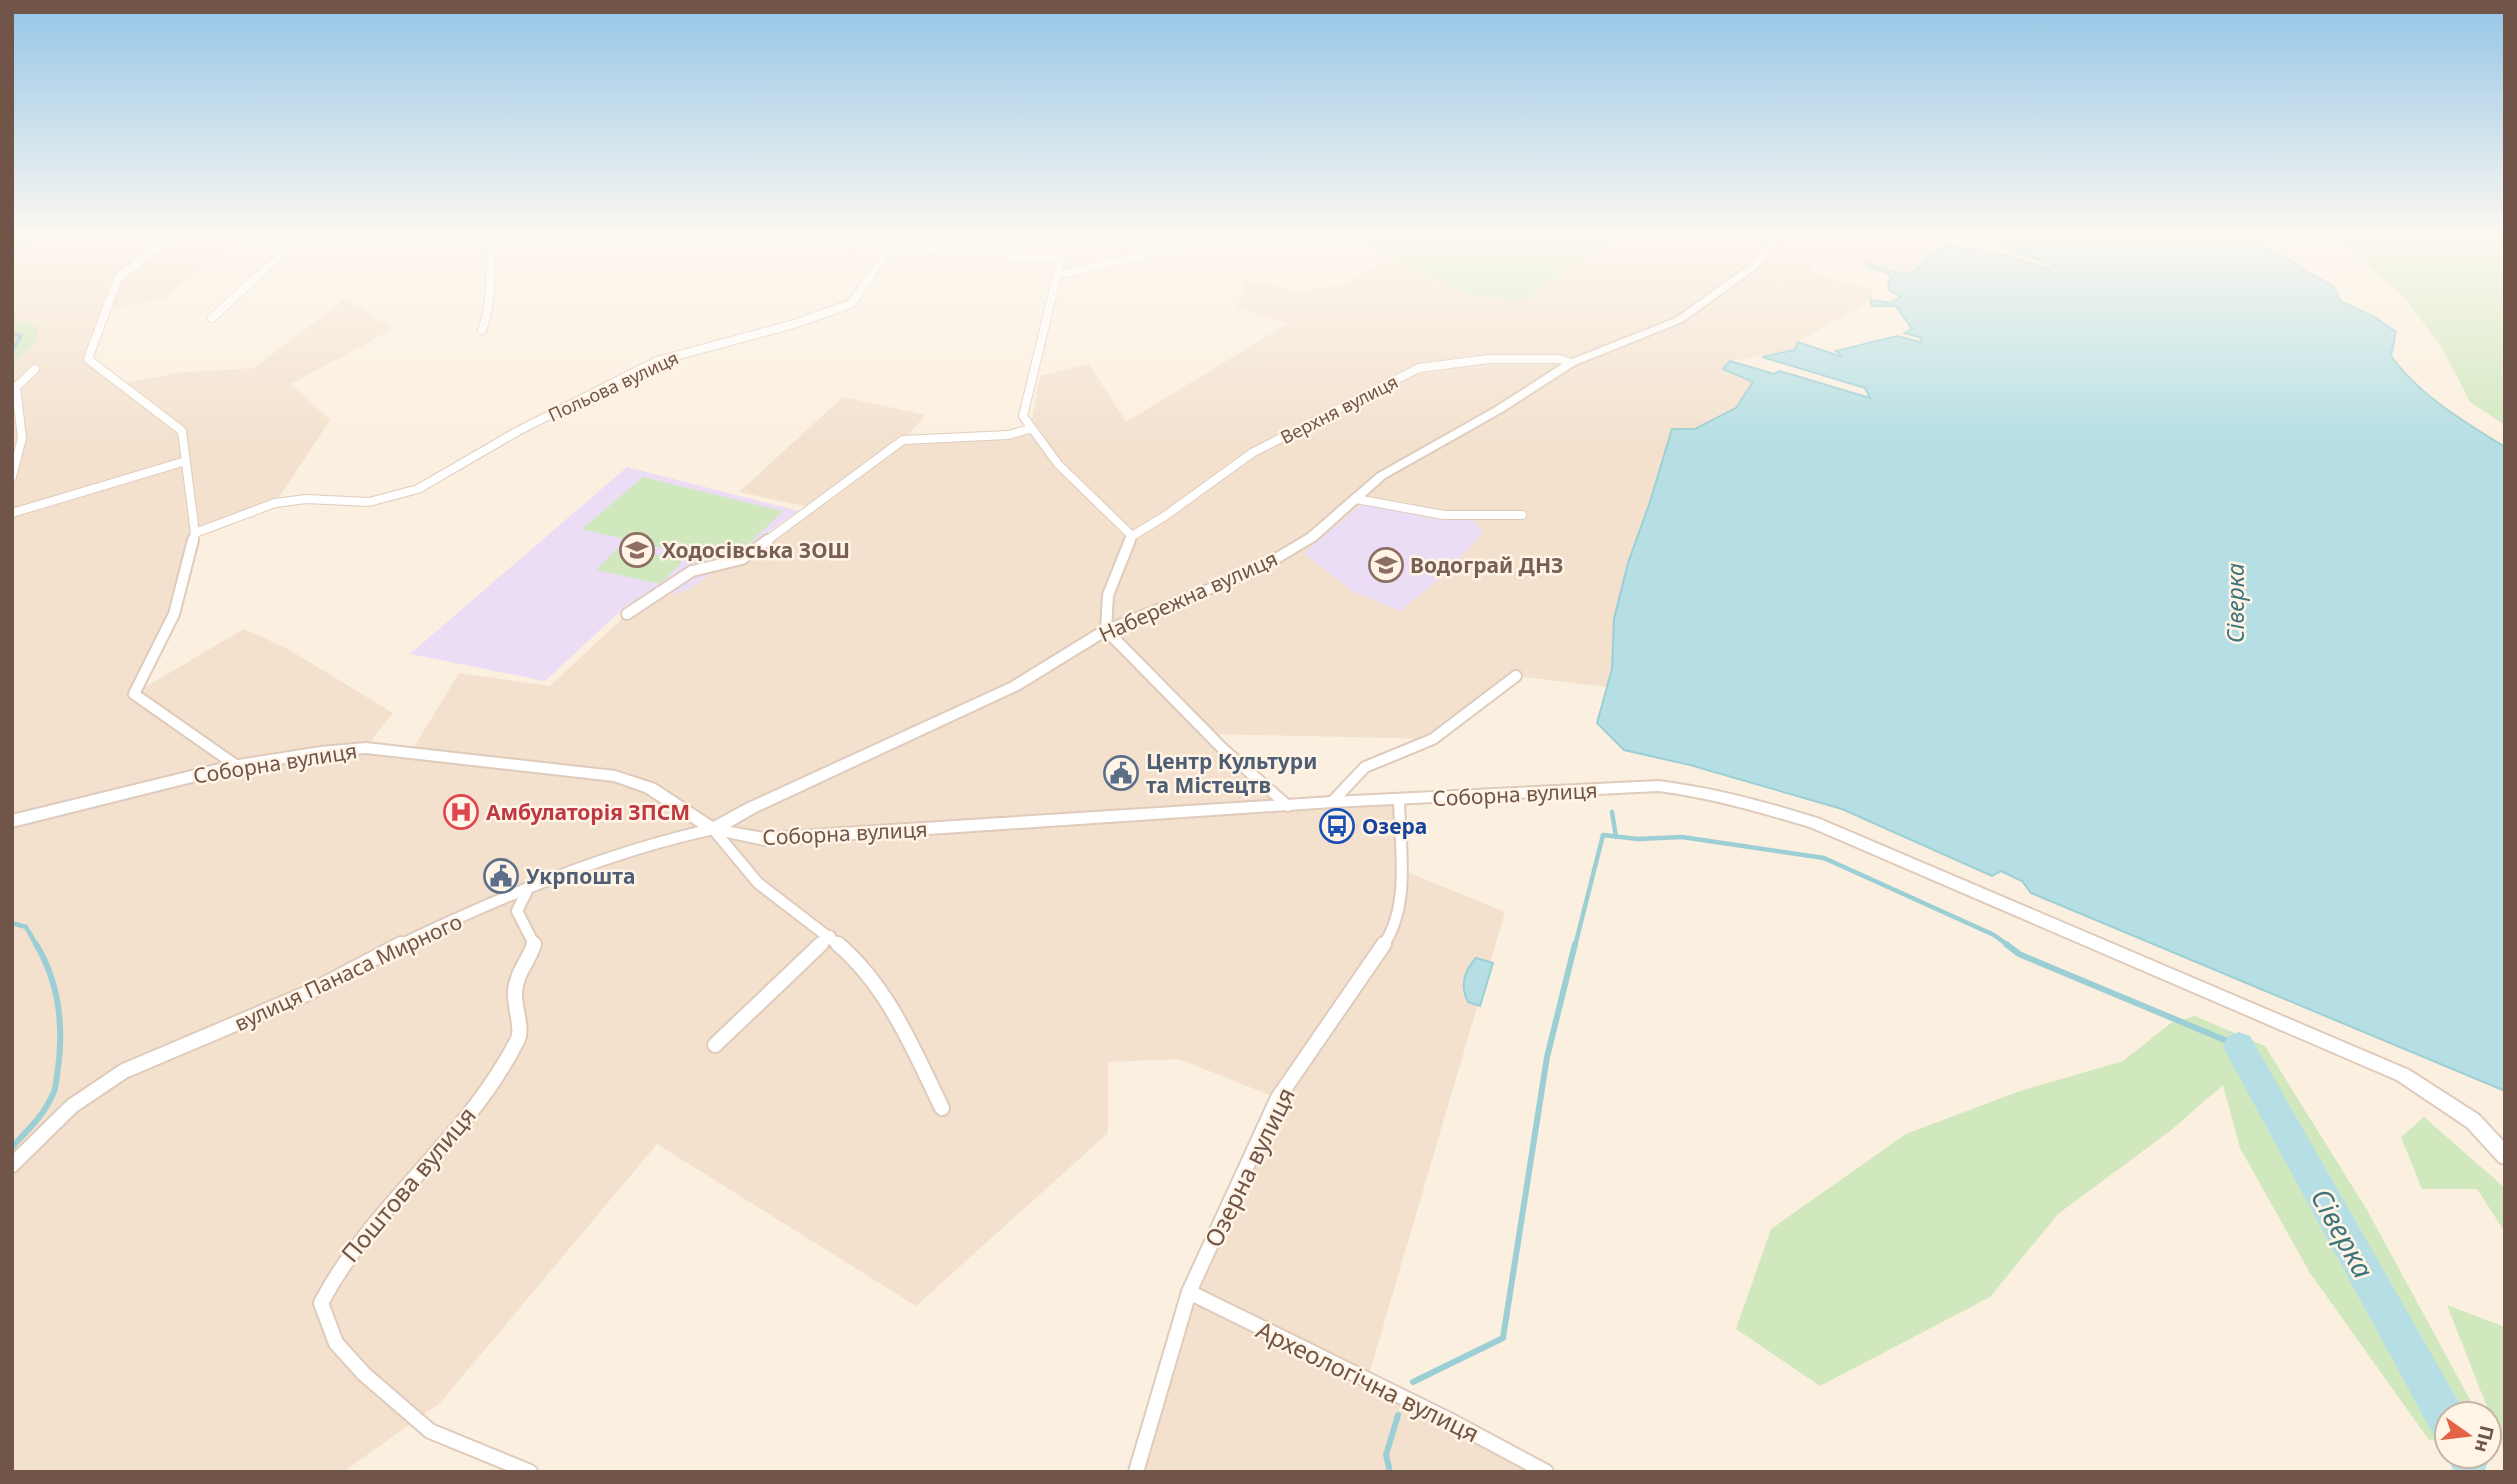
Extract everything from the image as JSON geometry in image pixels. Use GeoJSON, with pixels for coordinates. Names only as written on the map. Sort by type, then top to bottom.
{"type":"FeatureCollection","features":[{"type":"Feature","properties":{"kind":"street"},"geometry":{"type":"LineString","coordinates":[[108,306],[88,359],[181,431],[195,533],[174,614],[134,694],[237,766]]}},
{"type":"Feature","properties":{"kind":"street"},"geometry":{"type":"LineString","coordinates":[[212,318],[225,306]]}},
{"type":"Feature","properties":{"kind":"street"},"geometry":{"type":"LineString","coordinates":[[482,330],[489,306]]}},
{"type":"Feature","properties":{"kind":"street","name":"Польова вулиця"},"geometry":{"type":"LineString","coordinates":[[195,533],[275,503],[306,499],[369,502],[418,489],[518,431],[657,361],[794,324],[844,306]]}},
{"type":"Feature","properties":{"kind":"street"},"geometry":{"type":"LineString","coordinates":[[1050,306],[1023,416],[1030,429],[1086,494],[1132,536],[1108,595],[1106,630],[1223,749],[1288,806]]}},
{"type":"Feature","properties":{"kind":"street","name":"Набережна вулиця"},"geometry":{"type":"LineString","coordinates":[[713,829],[751,808],[894,744],[1014,686],[1106,630],[1257,570],[1312,537],[1381,476],[1498,410],[1571,363],[1679,320],[1699,306]]}},
{"type":"Feature","properties":{"kind":"street","name":"Верхня вулиця"},"geometry":{"type":"LineString","coordinates":[[1132,536],[1165,516],[1252,453],[1419,368],[1441,363],[1478,361],[1559,359],[1571,363]]}},
{"type":"Feature","properties":{"kind":"street"},"geometry":{"type":"LineString","coordinates":[[12,477],[22,438],[16,387],[36,369]]}},
{"type":"Feature","properties":{"kind":"street"},"geometry":{"type":"LineString","coordinates":[[627,614],[692,570],[742,559],[903,440],[1008,435],[1030,429]]}},
{"type":"Feature","properties":{"kind":"street"},"geometry":{"type":"LineString","coordinates":[[12,513],[186,461]]}},
{"type":"Feature","properties":{"kind":"street"},"geometry":{"type":"LineString","coordinates":[[1356,499],[1444,515],[1522,515]]}},
{"type":"Feature","properties":{"kind":"street"},"geometry":{"type":"LineString","coordinates":[[1332,802],[1365,767],[1433,739],[1516,676]]}},
{"type":"Feature","properties":{"kind":"street","name":"Соборна вулиця"},"geometry":{"type":"LineString","coordinates":[[12,821],[237,766],[325,751],[366,748],[596,773],[650,788],[713,829],[746,837],[787,839],[1332,802],[1659,786],[1732,798],[1815,823],[2390,1070],[2473,1121],[2505,1156]]}},
{"type":"Feature","properties":{"kind":"street","name":"Озерна вулиця"},"geometry":{"type":"LineString","coordinates":[[1136,1472],[1189,1292],[1278,1098],[1394,930],[1401,908],[1399,800]]}},
{"type":"Feature","properties":{"kind":"street"},"geometry":{"type":"LineString","coordinates":[[713,829],[740,864],[764,888],[830,936],[863,968],[881,992],[942,1108]]}},
{"type":"Feature","properties":{"kind":"street","name":"вулиця Панаса Мирного"},"geometry":{"type":"LineString","coordinates":[[12,1166],[30,1145],[72,1106],[124,1071],[240,1024],[308,993],[400,945],[576,869],[627,851],[713,829]]}},
{"type":"Feature","properties":{"kind":"street","name":"Поштова вулиця"},"geometry":{"type":"LineString","coordinates":[[527,891],[517,911],[535,946],[519,965],[513,998],[520,1036],[463,1125],[359,1240],[335,1272],[321,1303],[336,1343],[364,1374],[430,1431],[530,1472]]}},
{"type":"Feature","properties":{"kind":"street"},"geometry":{"type":"LineString","coordinates":[[715,1045],[830,936]]}},
{"type":"Feature","properties":{"kind":"street","name":"Археологічна вулиця"},"geometry":{"type":"LineString","coordinates":[[1189,1292],[1447,1419],[1546,1472]]}},
{"type":"Feature","properties":{"kind":"shaded area"},"geometry":{"type":"Polygon","coordinates":[[[12,306],[123,306],[104,310],[88,358],[119,384],[183,372],[254,368],[335,306],[359,306],[393,329],[291,384],[330,420],[275,503],[196,533],[174,614],[135,693],[244,629],[286,648],[393,713],[366,747],[411,752],[459,673],[550,686],[627,614],[692,571],[742,559],[809,507],[739,492],[843,397],[926,415],[904,439],[1008,435],[1030,429],[1040,376],[1089,364],[1126,422],[1287,324],[1237,306],[1860,306],[1798,342],[1795,350],[1730,361],[1734,376],[1753,382],[1736,407],[1695,429],[1650,502],[1628,563],[1614,619],[1612,669],[1606,687],[1516,676],[1433,739],[1210,734],[1288,806],[1399,800],[1402,870],[1505,912],[1367,1381],[1546,1472],[1136,1472],[1189,1292],[1277,1098],[1179,1059],[1108,1062],[1108,1133],[916,1306],[657,1144],[440,1403],[343,1472],[12,1472],[12,306]]]}},
{"type":"Feature","properties":{"kind":"shaded area","name":"Ходосівська ЗОШ"},"geometry":{"type":"Polygon","coordinates":[[[627,467],[798,511],[688,590],[628,604],[545,681],[410,654],[627,467]]]}},
{"type":"Feature","properties":{"kind":"shaded area","name":"Водограй ДНЗ"},"geometry":{"type":"Polygon","coordinates":[[[1363,503],[1433,519],[1471,517],[1483,533],[1442,577],[1400,611],[1352,591],[1304,553],[1363,503]]]}},
{"type":"Feature","properties":{"kind":"green space"},"geometry":{"type":"Polygon","coordinates":[[[14,306],[16,321],[37,326],[37,340],[12,365],[14,306]]]}},
{"type":"Feature","properties":{"kind":"green space"},"geometry":{"type":"Polygon","coordinates":[[[2411,306],[2505,306],[2505,425],[2470,402],[2442,348],[2411,306]]]}},
{"type":"Feature","properties":{"kind":"green space"},"geometry":{"type":"Polygon","coordinates":[[[643,477],[783,511],[728,564],[582,529],[643,477]]]}},
{"type":"Feature","properties":{"kind":"green space"},"geometry":{"type":"Polygon","coordinates":[[[620,546],[683,561],[660,584],[596,570],[620,546]]]}},
{"type":"Feature","properties":{"kind":"green space"},"geometry":{"type":"Polygon","coordinates":[[[2195,1016],[2265,1046],[2367,1210],[2470,1400],[2433,1400],[2433,1440],[2429,1440],[2310,1273],[2240,1148],[2223,1085],[2170,1131],[2058,1214],[1990,1297],[1820,1386],[1736,1329],[1771,1229],[1906,1134],[2017,1092],[2123,1061],[2171,1023],[2195,1016]]]}},
{"type":"Feature","properties":{"kind":"green space"},"geometry":{"type":"Polygon","coordinates":[[[2424,1117],[2505,1188],[2505,1232],[2477,1189],[2422,1189],[2401,1137],[2424,1117]]]}},
{"type":"Feature","properties":{"kind":"green space"},"geometry":{"type":"Polygon","coordinates":[[[2447,1305],[2505,1327],[2505,1453],[2503,1400],[2484,1400],[2447,1305]]]}},
{"type":"Feature","properties":{"kind":"water"},"geometry":{"type":"Polygon","coordinates":[[[1896,306],[2352,306],[2373,316],[2396,332],[2391,356],[2429,396],[2505,447],[2505,1091],[2031,893],[2022,881],[2001,871],[1992,876],[1842,809],[1690,765],[1624,750],[1597,723],[1612,669],[1614,619],[1628,563],[1672,429],[1695,429],[1736,408],[1753,382],[1723,369],[1730,361],[1774,374],[1780,371],[1870,398],[1865,388],[1762,357],[1795,350],[1798,342],[1842,357],[1836,351],[1897,336],[1920,342],[1922,338],[1905,333],[1912,329],[1896,306]]]}},
{"type":"Feature","properties":{"kind":"water"},"geometry":{"type":"Polygon","coordinates":[[[1476,958],[1493,963],[1480,1006],[1468,1002],[1464,990],[1466,973],[1476,958]]]}},
{"type":"Feature","properties":{"kind":"waterway"},"geometry":{"type":"LineString","coordinates":[[12,334],[21,336],[12,351]]}},
{"type":"Feature","properties":{"kind":"waterway"},"geometry":{"type":"LineString","coordinates":[[1612,812],[1616,836]]}},
{"type":"Feature","properties":{"kind":"waterway"},"geometry":{"type":"LineString","coordinates":[[1575,946],[1603,835],[1616,836]]}},
{"type":"Feature","properties":{"kind":"waterway"},"geometry":{"type":"LineString","coordinates":[[1616,836],[1638,839],[1682,837],[1824,858],[1994,935],[2009,946]]}},
{"type":"Feature","properties":{"kind":"waterway"},"geometry":{"type":"LineString","coordinates":[[12,923],[26,927],[37,946]]}},
{"type":"Feature","properties":{"kind":"waterway"},"geometry":{"type":"LineString","coordinates":[[12,1147],[34,1123],[53,1094],[59,1058],[60,1025],[55,991],[36,944]]}},
{"type":"Feature","properties":{"kind":"waterway"},"geometry":{"type":"LineString","coordinates":[[1413,1382],[1503,1338],[1547,1057],[1575,944]]}},
{"type":"Feature","properties":{"kind":"waterway"},"geometry":{"type":"LineString","coordinates":[[2006,944],[2019,954],[2239,1046]]}},
{"type":"Feature","properties":{"kind":"waterway","name":"Сіверка"},"geometry":{"type":"LineString","coordinates":[[2239,1046],[2436,1400]]}},
{"type":"Feature","properties":{"kind":"waterway"},"geometry":{"type":"LineString","coordinates":[[1390,1472],[1386,1455],[1398,1415]]}},
{"type":"Feature","properties":{"kind":"place","name":"Ходосівська ЗОШ"},"geometry":{"type":"Point","coordinates":[637,550]}},
{"type":"Feature","properties":{"kind":"place","name":"Водограй ДНЗ"},"geometry":{"type":"Point","coordinates":[1386,565]}},
{"type":"Feature","properties":{"kind":"place","name":"Центр Культури та Містецтв"},"geometry":{"type":"Point","coordinates":[1121,773]}},
{"type":"Feature","properties":{"kind":"place","name":"Амбулаторія ЗПСМ"},"geometry":{"type":"Point","coordinates":[461,812]}},
{"type":"Feature","properties":{"kind":"place","name":"Озера"},"geometry":{"type":"Point","coordinates":[1337,826]}},
{"type":"Feature","properties":{"kind":"place","name":"Укрпошта"},"geometry":{"type":"Point","coordinates":[501,876]}}]}
